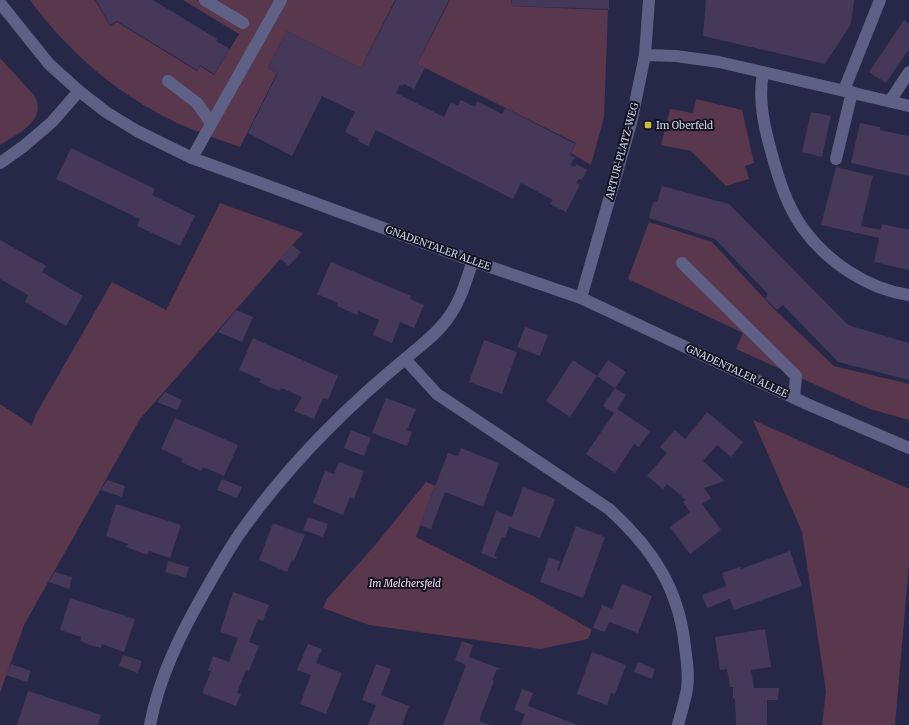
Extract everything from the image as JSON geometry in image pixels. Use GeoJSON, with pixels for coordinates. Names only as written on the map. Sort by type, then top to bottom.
{"type":"FeatureCollection","features":[{"type":"Feature","properties":{"kind":"street"},"geometry":{"type":"LineString","coordinates":[[205,0],[243,23]]}},
{"type":"Feature","properties":{"kind":"street"},"geometry":{"type":"LineString","coordinates":[[192,158],[281,0]]}},
{"type":"Feature","properties":{"kind":"street","name":"ARTUR-PLATZ-WEG"},"geometry":{"type":"LineString","coordinates":[[581,298],[631,123],[646,55],[648,0]]}},
{"type":"Feature","properties":{"kind":"street"},"geometry":{"type":"LineString","coordinates":[[836,159],[848,91],[880,0]]}},
{"type":"Feature","properties":{"kind":"street","name":"GNADENTALER ALLEE"},"geometry":{"type":"LineString","coordinates":[[0,3],[49,64],[79,91],[106,112],[137,131],[192,158],[474,261],[581,298],[794,398],[909,448]]}},
{"type":"Feature","properties":{"kind":"street"},"geometry":{"type":"LineString","coordinates":[[646,55],[676,56],[719,62],[890,100],[909,106]]}},
{"type":"Feature","properties":{"kind":"street"},"geometry":{"type":"LineString","coordinates":[[890,100],[909,72]]}},
{"type":"Feature","properties":{"kind":"street"},"geometry":{"type":"LineString","coordinates":[[763,73],[761,104],[769,145],[782,187],[802,227],[823,250],[854,275],[878,287],[909,295]]}},
{"type":"Feature","properties":{"kind":"street"},"geometry":{"type":"LineString","coordinates":[[168,80],[197,103],[211,123]]}},
{"type":"Feature","properties":{"kind":"street"},"geometry":{"type":"LineString","coordinates":[[0,163],[24,146],[52,122],[79,91]]}},
{"type":"Feature","properties":{"kind":"street"},"geometry":{"type":"LineString","coordinates":[[150,725],[166,671],[176,645],[188,621],[242,530],[290,468],[327,428],[354,402],[437,332],[449,317],[458,301],[474,261]]}},
{"type":"Feature","properties":{"kind":"street"},"geometry":{"type":"LineString","coordinates":[[682,263],[796,376],[794,398]]}},
{"type":"Feature","properties":{"kind":"street"},"geometry":{"type":"LineString","coordinates":[[405,359],[436,394],[609,509],[631,529],[649,550],[664,574],[676,602],[684,630],[688,671],[687,690],[678,725]]}},
{"type":"Feature","properties":{"kind":"green space"},"geometry":{"type":"Polygon","coordinates":[[[30,0],[95,0],[110,26],[117,22],[197,71],[200,66],[214,75],[239,34],[183,0],[395,0],[361,68],[287,31],[268,68],[277,73],[240,147],[195,131],[143,105],[122,91],[81,58],[63,40],[30,0]]]}},
{"type":"Feature","properties":{"kind":"green space"},"geometry":{"type":"Polygon","coordinates":[[[450,0],[511,0],[512,6],[608,10],[604,117],[591,165],[571,153],[576,143],[417,64],[450,0]]]}},
{"type":"Feature","properties":{"kind":"green space"},"geometry":{"type":"Polygon","coordinates":[[[0,58],[34,95],[38,104],[34,119],[29,125],[0,145],[0,58]]]}},
{"type":"Feature","properties":{"kind":"green space"},"geometry":{"type":"Polygon","coordinates":[[[696,99],[742,110],[754,163],[745,166],[749,179],[726,186],[691,151],[661,145],[670,109],[693,113],[696,99]]]}},
{"type":"Feature","properties":{"kind":"green space"},"geometry":{"type":"Polygon","coordinates":[[[220,203],[303,233],[140,419],[24,625],[0,693],[0,404],[32,425],[36,414],[112,282],[166,310],[220,203]]]}},
{"type":"Feature","properties":{"kind":"green space"},"geometry":{"type":"Polygon","coordinates":[[[649,222],[712,242],[773,308],[834,366],[909,384],[909,420],[870,409],[736,349],[743,333],[628,279],[649,222]]]}},
{"type":"Feature","properties":{"kind":"green space"},"geometry":{"type":"Polygon","coordinates":[[[753,420],[909,489],[909,564],[895,725],[822,725],[826,691],[802,532],[753,420]]]}},
{"type":"Feature","properties":{"kind":"green space","name":"Im Melchersfeld"},"geometry":{"type":"Polygon","coordinates":[[[426,482],[435,486],[416,537],[533,596],[592,630],[588,639],[540,649],[369,625],[323,608],[327,599],[376,544],[426,482]]]}},
{"type":"Feature","properties":{"kind":"building"},"geometry":{"type":"Polygon","coordinates":[[[96,0],[153,0],[217,39],[216,41],[230,49],[214,74],[200,65],[197,70],[117,21],[110,25],[96,0]]]}},
{"type":"Feature","properties":{"kind":"building"},"geometry":{"type":"Polygon","coordinates":[[[396,0],[449,0],[417,64],[425,68],[414,89],[404,84],[402,86],[400,85],[396,93],[444,117],[451,102],[458,106],[461,100],[475,107],[477,101],[502,114],[505,108],[575,144],[570,155],[575,157],[570,165],[575,167],[576,164],[587,170],[582,180],[579,179],[576,183],[580,185],[566,212],[550,204],[553,200],[521,183],[513,199],[376,130],[368,146],[358,141],[359,139],[345,132],[355,112],[322,96],[292,156],[248,133],[278,73],[268,68],[287,31],[361,68],[396,0]]]}},
{"type":"Feature","properties":{"kind":"building"},"geometry":{"type":"Polygon","coordinates":[[[512,0],[609,0],[609,9],[512,6],[512,0]]]}},
{"type":"Feature","properties":{"kind":"building"},"geometry":{"type":"Polygon","coordinates":[[[706,0],[854,0],[851,24],[825,64],[703,36],[706,0]]]}},
{"type":"Feature","properties":{"kind":"building"},"geometry":{"type":"Polygon","coordinates":[[[904,20],[909,24],[909,49],[886,83],[869,72],[904,20]]]}},
{"type":"Feature","properties":{"kind":"building"},"geometry":{"type":"Polygon","coordinates":[[[811,112],[831,116],[822,157],[802,152],[811,112]]]}},
{"type":"Feature","properties":{"kind":"building"},"geometry":{"type":"Polygon","coordinates":[[[860,123],[880,127],[880,130],[909,136],[909,176],[851,163],[860,123]]]}},
{"type":"Feature","properties":{"kind":"building"},"geometry":{"type":"Polygon","coordinates":[[[71,148],[155,189],[152,195],[195,216],[180,246],[137,226],[140,219],[56,179],[71,148]]]}},
{"type":"Feature","properties":{"kind":"building"},"geometry":{"type":"Polygon","coordinates":[[[836,167],[873,176],[861,226],[881,230],[882,224],[909,230],[909,270],[874,262],[879,238],[821,225],[836,167]]]}},
{"type":"Feature","properties":{"kind":"building"},"geometry":{"type":"Polygon","coordinates":[[[662,186],[729,204],[848,325],[909,343],[909,380],[838,362],[783,305],[777,310],[765,298],[768,294],[715,239],[649,218],[653,202],[657,202],[662,186]]]}},
{"type":"Feature","properties":{"kind":"building"},"geometry":{"type":"Polygon","coordinates":[[[0,240],[46,266],[42,272],[83,296],[66,326],[25,302],[28,295],[0,279],[0,240]]]}},
{"type":"Feature","properties":{"kind":"building"},"geometry":{"type":"Polygon","coordinates":[[[292,245],[301,252],[289,266],[280,259],[292,245]]]}},
{"type":"Feature","properties":{"kind":"building"},"geometry":{"type":"Polygon","coordinates":[[[331,262],[411,296],[410,299],[424,305],[414,328],[400,322],[392,343],[373,335],[379,320],[359,311],[357,315],[337,306],[338,303],[317,294],[331,262]]]}},
{"type":"Feature","properties":{"kind":"building"},"geometry":{"type":"Polygon","coordinates":[[[236,310],[253,317],[242,342],[218,332],[236,310]]]}},
{"type":"Feature","properties":{"kind":"building"},"geometry":{"type":"Polygon","coordinates":[[[525,327],[548,335],[540,356],[517,347],[525,327]]]}},
{"type":"Feature","properties":{"kind":"building"},"geometry":{"type":"Polygon","coordinates":[[[253,338],[338,376],[328,400],[323,398],[314,419],[294,411],[302,397],[281,388],[280,391],[269,387],[259,382],[261,379],[239,370],[253,338]]]}},
{"type":"Feature","properties":{"kind":"building"},"geometry":{"type":"Polygon","coordinates":[[[484,340],[517,352],[502,394],[469,382],[484,340]]]}},
{"type":"Feature","properties":{"kind":"building"},"geometry":{"type":"Polygon","coordinates":[[[573,360],[597,376],[570,417],[546,401],[573,360]]]}},
{"type":"Feature","properties":{"kind":"building"},"geometry":{"type":"Polygon","coordinates":[[[608,360],[626,372],[615,388],[597,376],[608,360]]]}},
{"type":"Feature","properties":{"kind":"building"},"geometry":{"type":"Polygon","coordinates":[[[615,388],[626,395],[617,409],[650,431],[639,447],[634,444],[615,473],[586,454],[614,413],[603,406],[615,388]]]}},
{"type":"Feature","properties":{"kind":"building"},"geometry":{"type":"Polygon","coordinates":[[[165,392],[182,400],[177,410],[157,402],[165,392]]]}},
{"type":"Feature","properties":{"kind":"building"},"geometry":{"type":"Polygon","coordinates":[[[386,398],[416,409],[407,430],[412,432],[407,446],[372,433],[386,398]]]}},
{"type":"Feature","properties":{"kind":"building"},"geometry":{"type":"Polygon","coordinates":[[[707,412],[743,442],[731,457],[717,445],[703,461],[725,481],[704,488],[711,498],[702,504],[721,530],[690,554],[670,527],[690,512],[683,502],[686,500],[667,484],[663,489],[647,476],[667,453],[660,447],[675,430],[685,439],[707,412]]]}},
{"type":"Feature","properties":{"kind":"building"},"geometry":{"type":"Polygon","coordinates":[[[175,418],[238,445],[224,476],[203,467],[201,471],[181,462],[183,459],[161,449],[175,418]]]}},
{"type":"Feature","properties":{"kind":"building"},"geometry":{"type":"Polygon","coordinates":[[[351,430],[371,438],[364,456],[344,448],[351,430]]]}},
{"type":"Feature","properties":{"kind":"building"},"geometry":{"type":"Polygon","coordinates":[[[461,448],[499,463],[483,507],[445,492],[431,529],[420,525],[448,453],[458,456],[461,448]]]}},
{"type":"Feature","properties":{"kind":"building"},"geometry":{"type":"Polygon","coordinates":[[[339,462],[364,471],[354,499],[350,497],[343,515],[313,503],[325,471],[334,474],[339,462]]]}},
{"type":"Feature","properties":{"kind":"building"},"geometry":{"type":"Polygon","coordinates":[[[222,479],[242,487],[237,498],[217,490],[222,479]]]}},
{"type":"Feature","properties":{"kind":"building"},"geometry":{"type":"Polygon","coordinates":[[[107,480],[125,486],[122,497],[101,490],[107,480]]]}},
{"type":"Feature","properties":{"kind":"building"},"geometry":{"type":"Polygon","coordinates":[[[523,487],[555,499],[540,538],[509,527],[505,538],[502,537],[494,556],[497,557],[496,559],[481,553],[496,511],[512,517],[523,487]]]}},
{"type":"Feature","properties":{"kind":"building"},"geometry":{"type":"Polygon","coordinates":[[[116,504],[181,525],[170,558],[149,551],[147,555],[126,547],[128,544],[106,536],[116,504]]]}},
{"type":"Feature","properties":{"kind":"building"},"geometry":{"type":"Polygon","coordinates":[[[308,517],[328,524],[323,537],[303,530],[308,517]]]}},
{"type":"Feature","properties":{"kind":"building"},"geometry":{"type":"Polygon","coordinates":[[[273,523],[305,535],[294,561],[292,560],[287,572],[259,560],[273,523]]]}},
{"type":"Feature","properties":{"kind":"building"},"geometry":{"type":"Polygon","coordinates":[[[576,526],[605,537],[583,598],[540,582],[549,557],[560,561],[557,570],[559,571],[576,526]]]}},
{"type":"Feature","properties":{"kind":"building"},"geometry":{"type":"Polygon","coordinates":[[[790,551],[802,586],[734,610],[730,599],[707,608],[702,595],[726,586],[722,573],[740,567],[741,569],[790,551]]]}},
{"type":"Feature","properties":{"kind":"building"},"geometry":{"type":"Polygon","coordinates":[[[168,561],[189,567],[186,578],[165,572],[168,561]]]}},
{"type":"Feature","properties":{"kind":"building"},"geometry":{"type":"Polygon","coordinates":[[[55,572],[72,577],[69,589],[49,582],[55,572]]]}},
{"type":"Feature","properties":{"kind":"building"},"geometry":{"type":"Polygon","coordinates":[[[622,584],[652,596],[638,633],[609,622],[605,632],[593,628],[602,605],[612,609],[622,584]]]}},
{"type":"Feature","properties":{"kind":"building"},"geometry":{"type":"Polygon","coordinates":[[[233,592],[269,605],[263,621],[258,619],[249,642],[259,646],[249,671],[246,670],[237,693],[241,694],[236,706],[202,693],[211,671],[208,670],[213,656],[229,662],[238,638],[220,632],[233,592]]]}},
{"type":"Feature","properties":{"kind":"building"},"geometry":{"type":"Polygon","coordinates":[[[70,598],[135,619],[124,652],[102,644],[101,648],[90,645],[80,641],[81,637],[60,630],[70,598]]]}},
{"type":"Feature","properties":{"kind":"building"},"geometry":{"type":"Polygon","coordinates":[[[765,629],[771,667],[751,670],[754,688],[779,688],[778,700],[767,700],[767,725],[736,725],[733,687],[730,687],[727,669],[720,670],[715,637],[765,629]]]}},
{"type":"Feature","properties":{"kind":"building"},"geometry":{"type":"Polygon","coordinates":[[[462,641],[473,645],[469,657],[501,669],[497,669],[492,680],[494,681],[480,718],[480,721],[490,725],[443,725],[466,665],[455,660],[462,641]]]}},
{"type":"Feature","properties":{"kind":"building"},"geometry":{"type":"Polygon","coordinates":[[[308,644],[322,649],[316,663],[342,673],[326,714],[300,704],[311,675],[297,670],[308,644]]]}},
{"type":"Feature","properties":{"kind":"building"},"geometry":{"type":"Polygon","coordinates":[[[592,652],[626,665],[615,694],[611,693],[607,705],[577,694],[592,652]]]}},
{"type":"Feature","properties":{"kind":"building"},"geometry":{"type":"Polygon","coordinates":[[[123,655],[142,661],[138,673],[119,666],[123,655]]]}},
{"type":"Feature","properties":{"kind":"building"},"geometry":{"type":"Polygon","coordinates":[[[638,662],[655,669],[652,679],[634,672],[638,662]]]}},
{"type":"Feature","properties":{"kind":"building"},"geometry":{"type":"Polygon","coordinates":[[[11,664],[31,671],[27,682],[6,675],[11,664]]]}},
{"type":"Feature","properties":{"kind":"building"},"geometry":{"type":"Polygon","coordinates":[[[376,664],[391,669],[381,695],[409,706],[402,725],[368,725],[376,705],[362,700],[376,664]]]}},
{"type":"Feature","properties":{"kind":"building"},"geometry":{"type":"Polygon","coordinates":[[[522,689],[533,693],[528,706],[578,725],[521,725],[525,714],[514,710],[522,689]]]}},
{"type":"Feature","properties":{"kind":"building"},"geometry":{"type":"Polygon","coordinates":[[[28,691],[101,715],[98,725],[17,725],[28,691]]]}},
{"type":"Feature","properties":{"kind":"place","name":"Im Oberfeld"},"geometry":{"type":"Point","coordinates":[648,125]}}]}
